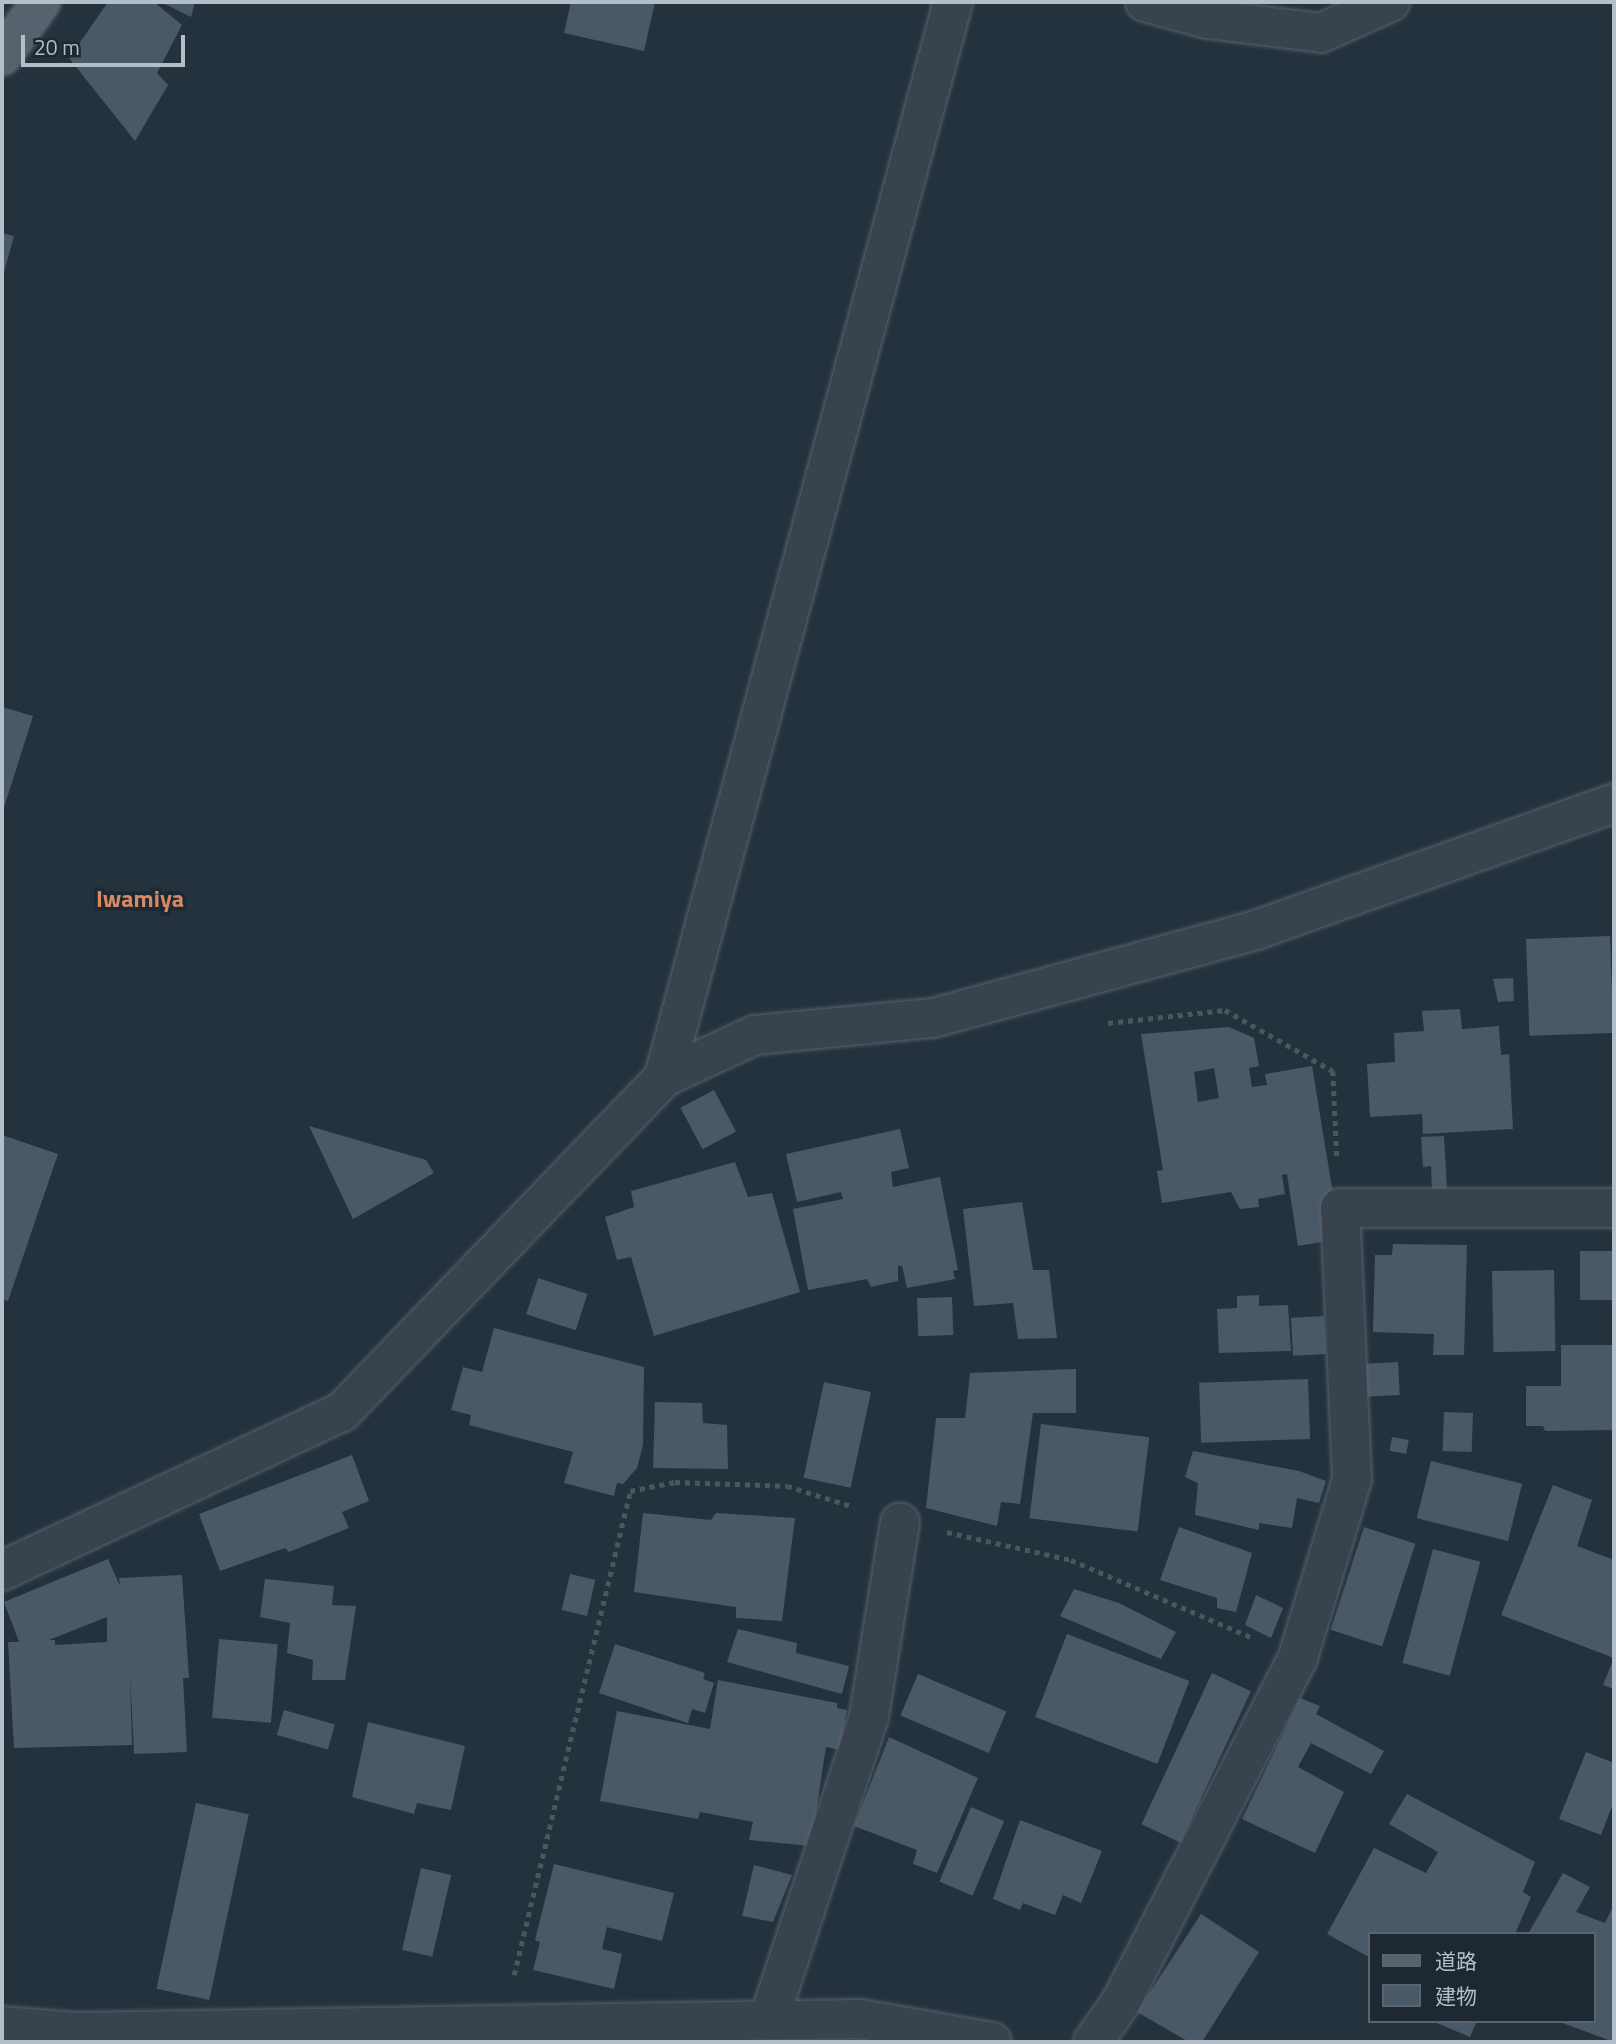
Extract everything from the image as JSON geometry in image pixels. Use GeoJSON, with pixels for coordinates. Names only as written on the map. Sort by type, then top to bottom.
{"type":"FeatureCollection","features":[{"type":"Feature","properties":{"kind":"main road"},"geometry":{"type":"LineString","coordinates":[[2,57],[41,2]]}},
{"type":"Feature","properties":{"kind":"street"},"geometry":{"type":"LineString","coordinates":[[664,1077],[953,2]]}},
{"type":"Feature","properties":{"kind":"street"},"geometry":{"type":"LineString","coordinates":[[1145,2],[1206,19],[1321,33],[1390,2]]}},
{"type":"Feature","properties":{"kind":"street"},"geometry":{"type":"LineString","coordinates":[[2,1571],[342,1412],[664,1077],[755,1035],[933,1018],[1256,930],[1614,803]]}},
{"type":"Feature","properties":{"kind":"street"},"geometry":{"type":"LineString","coordinates":[[1093,2042],[1121,2002],[1297,1657],[1352,1479],[1340,1208],[1614,1209]]}},
{"type":"Feature","properties":{"kind":"street"},"geometry":{"type":"LineString","coordinates":[[769,2019],[869,1716],[900,1522]]}},
{"type":"Feature","properties":{"kind":"street"},"geometry":{"type":"LineString","coordinates":[[2,2026],[76,2032],[522,2030],[769,2019],[860,2019],[992,2042]]}},
{"type":"Feature","properties":{"kind":"path"},"geometry":{"type":"LineString","coordinates":[[1104,1024],[1225,1010],[1334,1071],[1340,1208]]}},
{"type":"Feature","properties":{"kind":"path"},"geometry":{"type":"LineString","coordinates":[[522,2030],[630,1491],[675,1482],[787,1486],[900,1522],[1071,1560],[1297,1657]]}},
{"type":"Feature","properties":{"kind":"building"},"geometry":{"type":"Polygon","coordinates":[[[108,2],[154,2],[182,25],[157,73],[168,85],[135,141],[69,58],[108,2]]]}},
{"type":"Feature","properties":{"kind":"building"},"geometry":{"type":"Polygon","coordinates":[[[161,2],[195,2],[191,17],[161,2]]]}},
{"type":"Feature","properties":{"kind":"building"},"geometry":{"type":"Polygon","coordinates":[[[571,2],[655,2],[644,51],[564,33],[571,2]]]}},
{"type":"Feature","properties":{"kind":"building"},"geometry":{"type":"Polygon","coordinates":[[[2,233],[14,236],[3,276],[2,276],[2,233]]]}},
{"type":"Feature","properties":{"kind":"building"},"geometry":{"type":"Polygon","coordinates":[[[2,707],[33,716],[2,814],[2,707]]]}},
{"type":"Feature","properties":{"kind":"building"},"geometry":{"type":"Polygon","coordinates":[[[1610,936],[1613,1033],[1529,1036],[1526,939],[1610,936]]]}},
{"type":"Feature","properties":{"kind":"building"},"geometry":{"type":"Polygon","coordinates":[[[1513,978],[1514,1001],[1498,1002],[1493,979],[1513,978]]]}},
{"type":"Feature","properties":{"kind":"building"},"geometry":{"type":"Polygon","coordinates":[[[1460,1009],[1462,1029],[1499,1026],[1501,1055],[1509,1054],[1513,1129],[1423,1134],[1422,1114],[1370,1117],[1367,1064],[1395,1062],[1394,1033],[1424,1031],[1422,1011],[1460,1009]]]}},
{"type":"Feature","properties":{"kind":"building"},"geometry":{"type":"Polygon","coordinates":[[[1229,1027],[1254,1038],[1259,1066],[1249,1068],[1252,1087],[1267,1085],[1265,1074],[1312,1066],[1337,1218],[1333,1240],[1298,1246],[1287,1174],[1282,1175],[1285,1194],[1258,1199],[1259,1207],[1240,1209],[1231,1192],[1162,1203],[1157,1171],[1163,1170],[1141,1034],[1229,1027]],[[1214,1068],[1194,1072],[1198,1102],[1219,1098],[1214,1068]]]}},
{"type":"Feature","properties":{"kind":"building"},"geometry":{"type":"Polygon","coordinates":[[[714,1090],[736,1131],[703,1149],[680,1108],[714,1090]]]}},
{"type":"Feature","properties":{"kind":"building"},"geometry":{"type":"Polygon","coordinates":[[[309,1126],[426,1160],[434,1173],[353,1219],[309,1126]]]}},
{"type":"Feature","properties":{"kind":"building"},"geometry":{"type":"Polygon","coordinates":[[[900,1129],[909,1168],[891,1172],[893,1187],[940,1177],[958,1270],[953,1271],[955,1279],[907,1288],[902,1266],[898,1266],[898,1281],[871,1287],[867,1279],[808,1290],[793,1209],[843,1199],[841,1192],[797,1202],[786,1154],[900,1129]]]}},
{"type":"Feature","properties":{"kind":"building"},"geometry":{"type":"Polygon","coordinates":[[[2,1135],[58,1154],[8,1301],[2,1299],[2,1135]]]}},
{"type":"Feature","properties":{"kind":"building"},"geometry":{"type":"Polygon","coordinates":[[[1444,1136],[1447,1189],[1432,1190],[1431,1166],[1423,1167],[1421,1137],[1444,1136]]]}},
{"type":"Feature","properties":{"kind":"building"},"geometry":{"type":"Polygon","coordinates":[[[735,1162],[748,1197],[772,1193],[800,1292],[654,1336],[631,1257],[617,1260],[605,1217],[634,1207],[631,1191],[735,1162]]]}},
{"type":"Feature","properties":{"kind":"building"},"geometry":{"type":"Polygon","coordinates":[[[1022,1202],[1033,1270],[1049,1270],[1057,1338],[1018,1339],[1013,1303],[974,1306],[963,1209],[1022,1202]]]}},
{"type":"Feature","properties":{"kind":"building"},"geometry":{"type":"Polygon","coordinates":[[[1393,1244],[1467,1245],[1464,1355],[1433,1355],[1434,1334],[1373,1332],[1375,1255],[1392,1255],[1393,1244]]]}},
{"type":"Feature","properties":{"kind":"building"},"geometry":{"type":"Polygon","coordinates":[[[1580,1251],[1614,1251],[1614,1300],[1580,1300],[1580,1251]]]}},
{"type":"Feature","properties":{"kind":"building"},"geometry":{"type":"Polygon","coordinates":[[[1554,1270],[1555,1351],[1493,1352],[1492,1271],[1554,1270]]]}},
{"type":"Feature","properties":{"kind":"building"},"geometry":{"type":"Polygon","coordinates":[[[538,1278],[587,1294],[576,1330],[526,1314],[538,1278]]]}},
{"type":"Feature","properties":{"kind":"building"},"geometry":{"type":"Polygon","coordinates":[[[1259,1295],[1259,1306],[1288,1305],[1291,1351],[1219,1353],[1217,1309],[1237,1308],[1237,1296],[1259,1295]]]}},
{"type":"Feature","properties":{"kind":"building"},"geometry":{"type":"Polygon","coordinates":[[[952,1297],[953,1335],[918,1336],[917,1298],[952,1297]]]}},
{"type":"Feature","properties":{"kind":"building"},"geometry":{"type":"Polygon","coordinates":[[[1324,1316],[1326,1354],[1293,1356],[1291,1318],[1324,1316]]]}},
{"type":"Feature","properties":{"kind":"building"},"geometry":{"type":"Polygon","coordinates":[[[494,1328],[644,1367],[643,1445],[637,1468],[623,1484],[617,1483],[614,1496],[564,1483],[573,1452],[469,1425],[471,1415],[451,1410],[463,1367],[482,1372],[494,1328]]]}},
{"type":"Feature","properties":{"kind":"building"},"geometry":{"type":"Polygon","coordinates":[[[1561,1345],[1612,1345],[1612,1430],[1545,1431],[1543,1426],[1526,1426],[1526,1386],[1561,1386],[1561,1345]]]}},
{"type":"Feature","properties":{"kind":"building"},"geometry":{"type":"Polygon","coordinates":[[[1398,1362],[1400,1395],[1364,1397],[1362,1364],[1398,1362]]]}},
{"type":"Feature","properties":{"kind":"building"},"geometry":{"type":"Polygon","coordinates":[[[1076,1369],[1076,1413],[1033,1413],[1020,1504],[1001,1502],[997,1526],[926,1508],[936,1418],[965,1418],[970,1373],[1076,1369]]]}},
{"type":"Feature","properties":{"kind":"building"},"geometry":{"type":"Polygon","coordinates":[[[1308,1379],[1310,1439],[1201,1443],[1199,1383],[1308,1379]]]}},
{"type":"Feature","properties":{"kind":"building"},"geometry":{"type":"Polygon","coordinates":[[[824,1382],[871,1392],[851,1488],[804,1478],[824,1382]]]}},
{"type":"Feature","properties":{"kind":"building"},"geometry":{"type":"Polygon","coordinates":[[[655,1402],[702,1403],[703,1423],[727,1425],[728,1469],[653,1468],[655,1402]]]}},
{"type":"Feature","properties":{"kind":"building"},"geometry":{"type":"Polygon","coordinates":[[[1444,1412],[1473,1413],[1472,1452],[1443,1451],[1444,1412]]]}},
{"type":"Feature","properties":{"kind":"building"},"geometry":{"type":"Polygon","coordinates":[[[1041,1424],[1149,1437],[1138,1532],[1029,1518],[1041,1424]]]}},
{"type":"Feature","properties":{"kind":"building"},"geometry":{"type":"Polygon","coordinates":[[[1392,1437],[1409,1440],[1406,1454],[1390,1451],[1392,1437]]]}},
{"type":"Feature","properties":{"kind":"building"},"geometry":{"type":"Polygon","coordinates":[[[1193,1451],[1299,1471],[1326,1481],[1319,1503],[1297,1498],[1292,1528],[1259,1523],[1259,1530],[1195,1515],[1198,1483],[1185,1477],[1193,1451]]]}},
{"type":"Feature","properties":{"kind":"building"},"geometry":{"type":"Polygon","coordinates":[[[352,1455],[369,1501],[342,1512],[349,1528],[289,1552],[285,1548],[220,1571],[199,1514],[352,1455]]]}},
{"type":"Feature","properties":{"kind":"building"},"geometry":{"type":"Polygon","coordinates":[[[1431,1461],[1522,1484],[1508,1541],[1417,1518],[1431,1461]]]}},
{"type":"Feature","properties":{"kind":"building"},"geometry":{"type":"Polygon","coordinates":[[[1553,1485],[1592,1500],[1577,1546],[1614,1560],[1614,1658],[1501,1615],[1553,1485]]]}},
{"type":"Feature","properties":{"kind":"building"},"geometry":{"type":"Polygon","coordinates":[[[643,1513],[711,1520],[716,1513],[795,1518],[782,1621],[736,1618],[736,1607],[634,1592],[643,1513]]]}},
{"type":"Feature","properties":{"kind":"building"},"geometry":{"type":"Polygon","coordinates":[[[1179,1527],[1252,1553],[1236,1612],[1217,1608],[1217,1598],[1160,1580],[1179,1527]]]}},
{"type":"Feature","properties":{"kind":"building"},"geometry":{"type":"Polygon","coordinates":[[[1364,1527],[1415,1544],[1382,1646],[1331,1630],[1364,1527]]]}},
{"type":"Feature","properties":{"kind":"building"},"geometry":{"type":"Polygon","coordinates":[[[1433,1549],[1480,1562],[1450,1676],[1402,1663],[1433,1549]]]}},
{"type":"Feature","properties":{"kind":"building"},"geometry":{"type":"Polygon","coordinates":[[[108,1559],[120,1586],[119,1578],[182,1575],[189,1678],[183,1678],[187,1752],[134,1754],[130,1672],[132,1745],[14,1748],[8,1642],[19,1642],[4,1602],[108,1559]],[[107,1617],[49,1640],[55,1640],[55,1645],[107,1642],[107,1617]]]}},
{"type":"Feature","properties":{"kind":"building"},"geometry":{"type":"Polygon","coordinates":[[[570,1574],[595,1580],[587,1616],[562,1610],[570,1574]]]}},
{"type":"Feature","properties":{"kind":"building"},"geometry":{"type":"Polygon","coordinates":[[[265,1579],[334,1586],[332,1605],[356,1606],[345,1680],[312,1680],[313,1660],[287,1653],[290,1623],[260,1617],[265,1579]]]}},
{"type":"Feature","properties":{"kind":"building"},"geometry":{"type":"Polygon","coordinates":[[[1074,1589],[1119,1603],[1176,1632],[1161,1659],[1060,1616],[1074,1589]]]}},
{"type":"Feature","properties":{"kind":"building"},"geometry":{"type":"Polygon","coordinates":[[[1256,1595],[1283,1608],[1271,1638],[1245,1625],[1256,1595]]]}},
{"type":"Feature","properties":{"kind":"building"},"geometry":{"type":"Polygon","coordinates":[[[738,1629],[797,1643],[796,1653],[849,1666],[842,1694],[727,1662],[738,1629]]]}},
{"type":"Feature","properties":{"kind":"building"},"geometry":{"type":"Polygon","coordinates":[[[1067,1634],[1189,1681],[1157,1764],[1035,1717],[1067,1634]]]}},
{"type":"Feature","properties":{"kind":"building"},"geometry":{"type":"Polygon","coordinates":[[[219,1639],[278,1644],[271,1723],[212,1718],[219,1639]]]}},
{"type":"Feature","properties":{"kind":"building"},"geometry":{"type":"Polygon","coordinates":[[[615,1644],[705,1673],[703,1679],[714,1683],[705,1713],[692,1709],[688,1723],[599,1693],[615,1644]]]}},
{"type":"Feature","properties":{"kind":"building"},"geometry":{"type":"Polygon","coordinates":[[[1614,1658],[1614,1689],[1603,1685],[1614,1658]]]}},
{"type":"Feature","properties":{"kind":"building"},"geometry":{"type":"Polygon","coordinates":[[[1212,1673],[1251,1691],[1180,1843],[1141,1824],[1212,1673]]]}},
{"type":"Feature","properties":{"kind":"building"},"geometry":{"type":"Polygon","coordinates":[[[918,1674],[1006,1712],[989,1753],[900,1715],[918,1674]]]}},
{"type":"Feature","properties":{"kind":"building"},"geometry":{"type":"Polygon","coordinates":[[[718,1680],[837,1703],[837,1708],[847,1710],[840,1750],[826,1747],[811,1846],[749,1840],[753,1822],[700,1812],[698,1819],[600,1801],[617,1711],[710,1729],[718,1680]]]}},
{"type":"Feature","properties":{"kind":"building"},"geometry":{"type":"Polygon","coordinates":[[[1300,1698],[1320,1706],[1316,1714],[1384,1751],[1371,1774],[1311,1743],[1298,1767],[1344,1792],[1315,1853],[1242,1819],[1300,1698]]]}},
{"type":"Feature","properties":{"kind":"building"},"geometry":{"type":"Polygon","coordinates":[[[284,1710],[335,1725],[328,1750],[277,1735],[284,1710]]]}},
{"type":"Feature","properties":{"kind":"building"},"geometry":{"type":"Polygon","coordinates":[[[368,1722],[465,1746],[451,1810],[417,1803],[414,1814],[352,1797],[368,1722]]]}},
{"type":"Feature","properties":{"kind":"building"},"geometry":{"type":"Polygon","coordinates":[[[889,1737],[978,1778],[937,1873],[913,1864],[917,1850],[854,1826],[889,1737]]]}},
{"type":"Feature","properties":{"kind":"building"},"geometry":{"type":"Polygon","coordinates":[[[1586,1752],[1614,1763],[1614,1801],[1601,1835],[1559,1819],[1586,1752]]]}},
{"type":"Feature","properties":{"kind":"building"},"geometry":{"type":"Polygon","coordinates":[[[1407,1794],[1535,1862],[1523,1892],[1531,1897],[1516,1932],[1368,1932],[1368,1956],[1327,1934],[1374,1848],[1426,1873],[1438,1852],[1389,1824],[1407,1794]]]}},
{"type":"Feature","properties":{"kind":"building"},"geometry":{"type":"Polygon","coordinates":[[[196,1803],[249,1814],[209,2000],[156,1989],[196,1803]]]}},
{"type":"Feature","properties":{"kind":"building"},"geometry":{"type":"Polygon","coordinates":[[[971,1807],[1004,1821],[972,1896],[939,1882],[971,1807]]]}},
{"type":"Feature","properties":{"kind":"building"},"geometry":{"type":"Polygon","coordinates":[[[1020,1820],[1102,1851],[1081,1903],[1063,1895],[1055,1915],[1023,1903],[1020,1910],[993,1899],[1020,1820]]]}},
{"type":"Feature","properties":{"kind":"building"},"geometry":{"type":"Polygon","coordinates":[[[554,1864],[674,1893],[662,1941],[607,1927],[602,1949],[622,1954],[614,1989],[533,1970],[540,1942],[535,1940],[554,1864]]]}},
{"type":"Feature","properties":{"kind":"building"},"geometry":{"type":"Polygon","coordinates":[[[754,1865],[792,1875],[773,1922],[742,1916],[754,1865]]]}},
{"type":"Feature","properties":{"kind":"building"},"geometry":{"type":"Polygon","coordinates":[[[421,1868],[451,1875],[432,1957],[402,1950],[421,1868]]]}},
{"type":"Feature","properties":{"kind":"building"},"geometry":{"type":"Polygon","coordinates":[[[1563,1873],[1590,1887],[1576,1912],[1605,1923],[1614,1904],[1614,2042],[1562,2023],[1595,2023],[1595,1932],[1529,1932],[1563,1873]]]}},
{"type":"Feature","properties":{"kind":"building"},"geometry":{"type":"Polygon","coordinates":[[[1201,1914],[1259,1952],[1202,2042],[1189,2042],[1137,2012],[1201,1914]]]}},
{"type":"Feature","properties":{"kind":"building"},"geometry":{"type":"Polygon","coordinates":[[[1437,2023],[1476,2023],[1470,2037],[1437,2023]]]}},
{"type":"Feature","properties":{"kind":"district","name":"Iwamiya"},"geometry":{"type":"Point","coordinates":[140,899]}}]}
